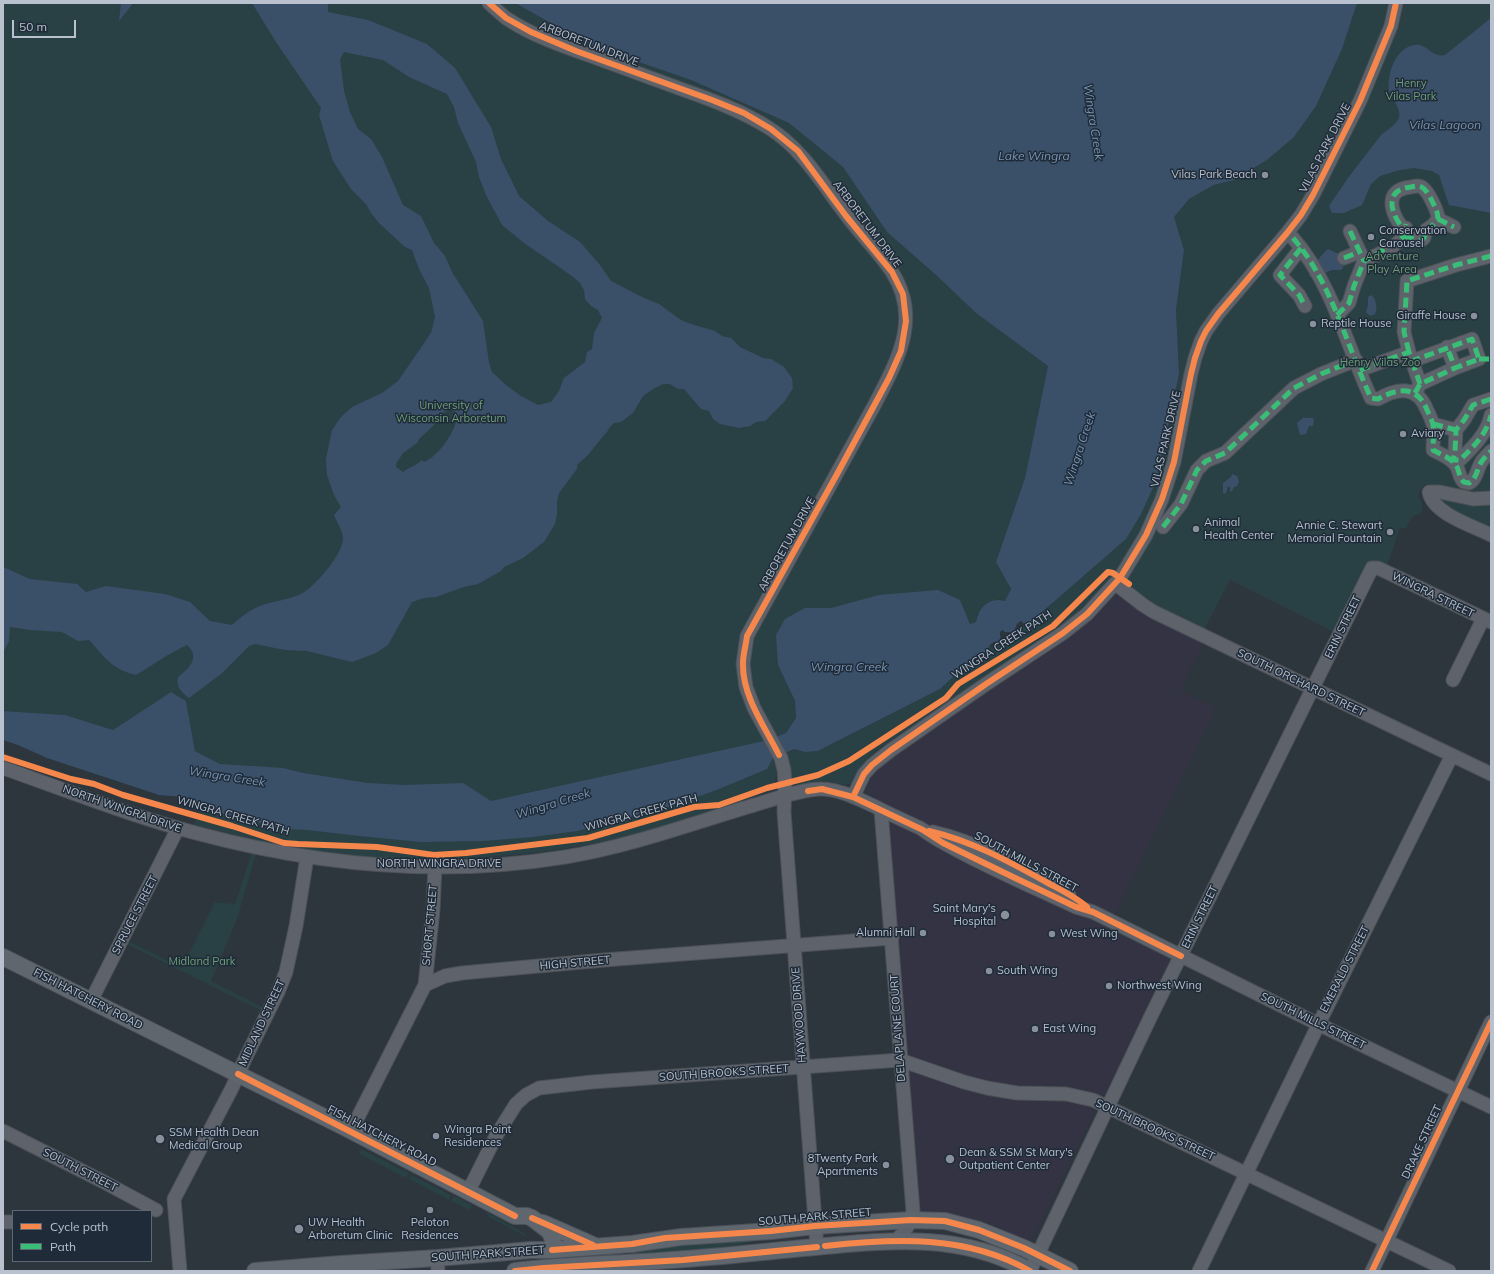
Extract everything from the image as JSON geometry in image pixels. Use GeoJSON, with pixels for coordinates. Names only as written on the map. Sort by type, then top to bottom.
{"type":"FeatureCollection","features":[{"type":"Feature","properties":{"kind":"main road","name":"FISH HATCHERY ROAD"},"geometry":{"type":"LineString","coordinates":[[3,957],[238,1074],[515,1216],[522,1225],[537,1234],[552,1250]]}},
{"type":"Feature","properties":{"kind":"main road","name":"FISH HATCHERY ROAD"},"geometry":{"type":"LineString","coordinates":[[515,1216],[527,1216],[532,1218],[551,1234],[553,1239],[552,1250],[558,1269]]}},
{"type":"Feature","properties":{"kind":"main road"},"geometry":{"type":"LineString","coordinates":[[532,1218],[597,1246]]}},
{"type":"Feature","properties":{"kind":"main road","name":"SOUTH PARK STREET"},"geometry":{"type":"LineString","coordinates":[[255,1271],[334,1264],[438,1265],[516,1251],[632,1244],[673,1238],[771,1232],[815,1226],[911,1220],[945,1221],[979,1230],[1038,1255],[1070,1271]]}},
{"type":"Feature","properties":{"kind":"main road","name":"SOUTH PARK STREET"},"geometry":{"type":"LineString","coordinates":[[515,1271],[683,1260],[896,1241],[943,1242],[970,1247],[996,1255],[1018,1264],[1030,1271]]}},
{"type":"Feature","properties":{"kind":"street","name":"ARBORETUM DRIVE"},"geometry":{"type":"LineString","coordinates":[[489,3],[506,18],[531,32],[576,51],[712,100],[744,113],[771,129],[798,151],[846,216],[892,272],[903,294],[906,321],[901,351],[890,378],[747,636],[743,664],[746,687],[754,708],[781,758],[785,783]]}},
{"type":"Feature","properties":{"kind":"street","name":"VILAS PARK DRIVE"},"geometry":{"type":"LineString","coordinates":[[853,797],[864,774],[872,765],[891,750],[999,675],[1063,633],[1087,614],[1116,584],[1139,548],[1155,518],[1162,499],[1174,462],[1191,374],[1201,341],[1218,314],[1287,234],[1313,195],[1360,102],[1391,26],[1396,3]]}},
{"type":"Feature","properties":{"kind":"street"},"geometry":{"type":"LineString","coordinates":[[1420,186],[1435,206],[1438,219],[1426,230],[1424,238],[1420,241],[1401,227],[1391,208],[1393,196],[1397,191],[1404,187],[1420,186]]}},
{"type":"Feature","properties":{"kind":"street"},"geometry":{"type":"LineString","coordinates":[[1438,219],[1454,227]]}},
{"type":"Feature","properties":{"kind":"street"},"geometry":{"type":"LineString","coordinates":[[1344,258],[1361,256],[1396,244],[1405,230]]}},
{"type":"Feature","properties":{"kind":"street"},"geometry":{"type":"LineString","coordinates":[[1337,315],[1349,303],[1361,256],[1350,231]]}},
{"type":"Feature","properties":{"kind":"street"},"geometry":{"type":"LineString","coordinates":[[1163,527],[1181,504],[1197,470],[1201,465],[1206,461],[1225,453],[1294,388],[1321,374],[1358,365],[1447,348],[1472,338],[1485,359],[1455,368],[1417,388],[1404,390],[1378,399],[1373,399],[1370,396],[1358,365],[1324,284],[1300,246],[1280,275],[1299,295],[1304,306]]}},
{"type":"Feature","properties":{"kind":"street"},"geometry":{"type":"LineString","coordinates":[[1491,256],[1456,265],[1407,281],[1404,332],[1417,388],[1433,424],[1433,450],[1453,460],[1460,460],[1489,427],[1491,415]]}},
{"type":"Feature","properties":{"kind":"street"},"geometry":{"type":"LineString","coordinates":[[1447,348],[1455,368]]}},
{"type":"Feature","properties":{"kind":"street"},"geometry":{"type":"LineString","coordinates":[[1491,399],[1473,405],[1456,430],[1453,460],[1458,468],[1462,480],[1469,483],[1474,479],[1480,464],[1491,451]]}},
{"type":"Feature","properties":{"kind":"street"},"geometry":{"type":"LineString","coordinates":[[1433,424],[1456,430]]}},
{"type":"Feature","properties":{"kind":"street"},"geometry":{"type":"LineString","coordinates":[[1491,498],[1473,499],[1440,492],[1428,492],[1434,503],[1444,512],[1491,535]]}},
{"type":"Feature","properties":{"kind":"street","name":"WINGRA STREET"},"geometry":{"type":"LineString","coordinates":[[1375,567],[1487,621]]}},
{"type":"Feature","properties":{"kind":"street","name":"ERIN STREET"},"geometry":{"type":"LineString","coordinates":[[1030,1271],[1181,956],[1371,570],[1375,567]]}},
{"type":"Feature","properties":{"kind":"street","name":"SOUTH ORCHARD STREET"},"geometry":{"type":"LineString","coordinates":[[1116,584],[1154,612],[1491,774]]}},
{"type":"Feature","properties":{"kind":"street"},"geometry":{"type":"LineString","coordinates":[[1453,680],[1487,621]]}},
{"type":"Feature","properties":{"kind":"street","name":"EMERALD STREET"},"geometry":{"type":"LineString","coordinates":[[1199,1271],[1318,1024],[1452,756]]}},
{"type":"Feature","properties":{"kind":"street","name":"NORTH WINGRA DRIVE"},"geometry":{"type":"LineString","coordinates":[[3,768],[178,828],[240,844],[307,857],[364,863],[434,866],[503,864],[579,854],[653,837],[808,791]]}},
{"type":"Feature","properties":{"kind":"street","name":"HAYWOOD DRIVE"},"geometry":{"type":"LineString","coordinates":[[785,783],[784,797],[794,946],[817,1247]]}},
{"type":"Feature","properties":{"kind":"street","name":"SOUTH MILLS STREET"},"geometry":{"type":"LineString","coordinates":[[808,791],[822,789],[853,797],[923,830],[951,836],[993,854],[1069,895],[1084,904],[1093,912],[1318,1024],[1491,1107]]}},
{"type":"Feature","properties":{"kind":"street","name":"DELAPLAINE COURT"},"geometry":{"type":"LineString","coordinates":[[881,810],[913,1210],[911,1220]]}},
{"type":"Feature","properties":{"kind":"street","name":"SPRUCE STREET"},"geometry":{"type":"LineString","coordinates":[[91,1001],[178,828]]}},
{"type":"Feature","properties":{"kind":"street","name":"MIDLAND STREET"},"geometry":{"type":"LineString","coordinates":[[180,1271],[174,1199],[238,1074],[278,992],[286,972],[296,926],[307,857]]}},
{"type":"Feature","properties":{"kind":"street","name":"SHORT STREET"},"geometry":{"type":"LineString","coordinates":[[425,985],[433,910],[434,866]]}},
{"type":"Feature","properties":{"kind":"street","name":"HIGH STREET"},"geometry":{"type":"LineString","coordinates":[[425,985],[445,976],[462,973],[604,960],[892,938]]}},
{"type":"Feature","properties":{"kind":"street"},"geometry":{"type":"LineString","coordinates":[[353,1133],[357,1119],[425,985]]}},
{"type":"Feature","properties":{"kind":"street","name":"DRAKE STREET"},"geometry":{"type":"LineString","coordinates":[[1372,1271],[1491,1022]]}},
{"type":"Feature","properties":{"kind":"street","name":"SOUTH BROOKS STREET"},"geometry":{"type":"LineString","coordinates":[[468,1192],[496,1136],[516,1104],[526,1095],[539,1088],[592,1082],[900,1060],[980,1087],[1018,1093],[1066,1094],[1093,1100],[1450,1271]]}},
{"type":"Feature","properties":{"kind":"street","name":"SOUTH STREET"},"geometry":{"type":"LineString","coordinates":[[3,1131],[102,1180],[151,1210]]}},
{"type":"Feature","properties":{"kind":"street"},"geometry":{"type":"LineString","coordinates":[[151,1210],[174,1208]]}},
{"type":"Feature","properties":{"kind":"street"},"geometry":{"type":"LineString","coordinates":[[896,1241],[908,1227],[911,1220]]}},
{"type":"Feature","properties":{"kind":"shaded area","name":"Saint Mary's Hospital"},"geometry":{"type":"Polygon","coordinates":[[[1121,595],[1205,641],[1180,690],[1216,708],[1108,929],[1165,956],[1169,959],[1170,963],[1108,1092],[1103,1096],[1098,1095],[1090,1106],[1093,1110],[1093,1115],[1035,1235],[1028,1241],[989,1226],[924,1213],[919,1209],[907,1078],[911,1058],[906,1055],[897,928],[886,836],[887,805],[869,796],[865,790],[876,769],[901,750],[1077,631],[1113,597],[1121,595]]]}},
{"type":"Feature","properties":{"kind":"green space","name":"University of Wisconsin Arboretum"},"geometry":{"type":"Polygon","coordinates":[[[3,3],[515,3],[592,46],[691,80],[789,123],[843,167],[887,232],[976,313],[1048,366],[1025,478],[996,562],[1011,589],[1005,601],[999,599],[977,615],[976,622],[970,624],[960,600],[831,608],[805,608],[778,665],[795,701],[796,718],[786,733],[764,741],[775,764],[776,775],[773,790],[712,812],[650,831],[608,841],[532,853],[493,857],[416,859],[339,854],[301,849],[194,825],[220,764],[195,751],[186,701],[171,692],[113,730],[65,715],[3,711],[3,3]]]}},
{"type":"Feature","properties":{"kind":"green space"},"geometry":{"type":"Polygon","coordinates":[[[1357,3],[1491,3],[1491,530],[1446,508],[1438,502],[1437,487],[1432,484],[1424,485],[1418,497],[1421,500],[1423,510],[1419,514],[1413,516],[1406,528],[1400,528],[1387,566],[1380,562],[1372,562],[1334,632],[1230,580],[1204,630],[1174,616],[1140,595],[1132,588],[1128,581],[1130,572],[1121,566],[1098,594],[1060,626],[875,751],[865,761],[852,783],[846,785],[824,781],[799,785],[794,783],[791,779],[784,753],[794,749],[805,752],[819,751],[940,689],[968,663],[985,652],[990,645],[992,648],[1010,642],[1024,624],[1026,626],[1126,539],[1179,374],[1176,310],[1184,250],[1174,217],[1189,199],[1214,185],[1234,180],[1267,160],[1294,137],[1316,106],[1342,49],[1357,3]]]}},
{"type":"Feature","properties":{"kind":"green space","name":"Midland Park"},"geometry":{"type":"Polygon","coordinates":[[[254,846],[258,847],[237,919],[211,981],[264,1008],[262,1011],[127,944],[128,941],[182,968],[215,902],[235,904],[254,846]]]}},
{"type":"Feature","properties":{"kind":"green space"},"geometry":{"type":"Polygon","coordinates":[[[360,1149],[409,1173],[406,1178],[359,1154],[360,1149]]]}},
{"type":"Feature","properties":{"kind":"green space"},"geometry":{"type":"Polygon","coordinates":[[[411,1175],[451,1195],[449,1200],[409,1179],[411,1175]]]}},
{"type":"Feature","properties":{"kind":"green space"},"geometry":{"type":"Polygon","coordinates":[[[454,1196],[472,1205],[470,1210],[451,1201],[454,1196]]]}},
{"type":"Feature","properties":{"kind":"green space"},"geometry":{"type":"Polygon","coordinates":[[[486,1212],[526,1235],[525,1236],[489,1217],[486,1212]]]}},
{"type":"Feature","properties":{"kind":"green space"},"geometry":{"type":"Polygon","coordinates":[[[756,1239],[756,1241],[722,1248],[632,1255],[632,1252],[666,1246],[756,1239]]]}},
{"type":"Feature","properties":{"kind":"water"},"geometry":{"type":"Polygon","coordinates":[[[121,3],[132,3],[119,21],[121,3]]]}},
{"type":"Feature","properties":{"kind":"water"},"geometry":{"type":"Polygon","coordinates":[[[252,3],[328,3],[328,12],[368,20],[427,44],[455,68],[491,127],[501,159],[519,196],[548,221],[580,242],[600,265],[611,281],[659,304],[681,320],[715,331],[722,336],[731,338],[740,347],[763,358],[771,359],[784,367],[792,378],[793,388],[785,401],[765,421],[756,422],[750,426],[739,428],[720,424],[713,419],[709,411],[701,409],[684,389],[678,389],[670,384],[663,384],[653,389],[643,396],[633,413],[621,422],[614,423],[610,427],[588,455],[577,465],[577,469],[559,493],[555,524],[544,542],[523,558],[504,567],[501,571],[478,584],[464,587],[436,597],[424,598],[412,602],[388,645],[376,653],[352,662],[307,651],[285,650],[255,644],[249,646],[221,674],[189,698],[180,689],[178,684],[178,677],[189,667],[193,658],[191,649],[187,645],[167,655],[136,675],[120,670],[110,662],[89,640],[78,641],[62,632],[10,627],[9,641],[3,653],[3,567],[30,579],[77,584],[86,592],[106,586],[165,594],[190,602],[210,621],[232,625],[245,614],[256,608],[265,604],[296,596],[307,590],[320,578],[334,561],[339,552],[343,535],[334,515],[341,507],[334,495],[327,475],[326,459],[332,430],[341,417],[352,407],[382,393],[398,381],[431,333],[435,317],[429,288],[419,269],[412,250],[405,247],[379,223],[366,204],[351,189],[333,161],[319,115],[321,108],[276,42],[252,3]],[[344,52],[340,59],[344,91],[350,112],[358,129],[371,139],[382,157],[403,205],[421,216],[434,243],[445,256],[452,272],[483,321],[489,363],[492,372],[521,396],[538,405],[551,402],[559,391],[564,378],[585,362],[587,352],[592,349],[594,333],[602,318],[598,310],[591,306],[585,299],[584,290],[580,283],[524,243],[502,225],[486,195],[479,177],[476,162],[458,123],[454,107],[447,94],[409,77],[383,60],[344,52]],[[450,409],[439,415],[437,422],[419,439],[417,443],[403,453],[396,464],[396,467],[403,472],[422,460],[424,462],[430,459],[441,448],[451,434],[457,419],[457,413],[450,409]]]}},
{"type":"Feature","properties":{"kind":"water","name":"Lake Wingra"},"geometry":{"type":"Polygon","coordinates":[[[515,3],[1357,3],[1342,49],[1316,106],[1294,137],[1267,160],[1234,180],[1214,185],[1189,199],[1174,217],[1184,250],[1176,310],[1179,374],[1156,481],[1141,514],[1126,539],[1026,626],[1021,621],[1017,624],[1014,633],[1004,632],[1003,630],[1000,632],[1001,643],[994,642],[990,645],[985,652],[968,663],[940,689],[818,751],[805,752],[794,749],[773,758],[767,769],[719,789],[669,807],[577,831],[533,837],[483,841],[421,842],[286,829],[217,812],[185,797],[159,795],[47,758],[3,740],[3,711],[65,715],[113,730],[171,692],[186,701],[195,751],[220,764],[283,768],[303,773],[368,783],[404,785],[463,783],[491,801],[764,741],[786,733],[796,718],[795,701],[778,665],[776,635],[785,619],[805,608],[831,608],[879,595],[938,590],[960,600],[970,624],[976,622],[977,616],[986,604],[995,600],[1005,601],[1011,589],[996,562],[1025,478],[1048,366],[976,313],[887,232],[843,167],[789,123],[691,80],[592,46],[515,3]]]}},
{"type":"Feature","properties":{"kind":"water","name":"Vilas Lagoon"},"geometry":{"type":"Polygon","coordinates":[[[1491,18],[1491,213],[1449,205],[1439,175],[1432,171],[1414,168],[1400,170],[1380,176],[1371,184],[1362,205],[1344,213],[1332,213],[1329,206],[1348,178],[1381,135],[1394,125],[1399,118],[1400,114],[1398,107],[1389,90],[1391,69],[1398,56],[1403,50],[1415,45],[1423,46],[1436,54],[1445,55],[1491,18]]]}},
{"type":"Feature","properties":{"kind":"water"},"geometry":{"type":"Polygon","coordinates":[[[1328,249],[1341,255],[1344,263],[1343,268],[1341,270],[1332,270],[1312,278],[1309,276],[1312,269],[1320,257],[1328,249]]]}},
{"type":"Feature","properties":{"kind":"water"},"geometry":{"type":"Polygon","coordinates":[[[1371,295],[1375,301],[1376,309],[1375,314],[1370,316],[1366,312],[1368,297],[1371,295]]]}},
{"type":"Feature","properties":{"kind":"water"},"geometry":{"type":"Polygon","coordinates":[[[1304,417],[1313,418],[1313,426],[1309,426],[1306,434],[1300,435],[1297,423],[1304,417]]]}},
{"type":"Feature","properties":{"kind":"water"},"geometry":{"type":"Polygon","coordinates":[[[1232,474],[1237,476],[1239,482],[1230,492],[1230,487],[1227,487],[1225,494],[1223,493],[1223,483],[1231,477],[1232,474]]]}},
{"type":"Feature","properties":{"kind":"pier"},"geometry":{"type":"Polygon","coordinates":[[[1021,621],[1024,624],[1022,626],[1021,624],[1019,625],[1015,635],[1002,632],[1002,644],[995,644],[991,647],[990,645],[994,642],[1001,642],[1000,632],[1003,630],[1004,632],[1014,633],[1017,624],[1021,621]]]}},
{"type":"Feature","properties":{"kind":"marked path"},"geometry":{"type":"LineString","coordinates":[[1404,236],[1420,241],[1424,238],[1426,230],[1438,219],[1436,210],[1430,198],[1426,191],[1420,186],[1399,190],[1393,197],[1392,206],[1396,218],[1405,230]]}},
{"type":"Feature","properties":{"kind":"marked path"},"geometry":{"type":"LineString","coordinates":[[1438,219],[1454,227]]}},
{"type":"Feature","properties":{"kind":"marked path"},"geometry":{"type":"LineString","coordinates":[[1337,315],[1349,303],[1364,261],[1399,241],[1404,236],[1406,224]]}},
{"type":"Feature","properties":{"kind":"marked path"},"geometry":{"type":"LineString","coordinates":[[1350,231],[1364,261]]}},
{"type":"Feature","properties":{"kind":"marked path"},"geometry":{"type":"LineString","coordinates":[[1293,238],[1307,256],[1328,294],[1371,398],[1378,399],[1385,395],[1400,391],[1406,391],[1418,396],[1423,402],[1433,423],[1433,450],[1455,464],[1460,477],[1464,482],[1469,483],[1474,479],[1480,464],[1491,451]]}},
{"type":"Feature","properties":{"kind":"marked path"},"geometry":{"type":"LineString","coordinates":[[1301,248],[1280,275],[1299,295],[1305,306]]}},
{"type":"Feature","properties":{"kind":"marked path"},"geometry":{"type":"LineString","coordinates":[[1344,258],[1359,252]]}},
{"type":"Feature","properties":{"kind":"marked path"},"geometry":{"type":"LineString","coordinates":[[1409,352],[1404,332],[1407,281],[1456,265],[1491,256]]}},
{"type":"Feature","properties":{"kind":"marked path"},"geometry":{"type":"LineString","coordinates":[[1360,370],[1409,352],[1412,361],[1472,339],[1479,359],[1455,368],[1447,347]]}},
{"type":"Feature","properties":{"kind":"marked path"},"geometry":{"type":"LineString","coordinates":[[1479,359],[1491,359]]}},
{"type":"Feature","properties":{"kind":"marked path"},"geometry":{"type":"LineString","coordinates":[[1163,527],[1181,504],[1197,470],[1206,461],[1225,453],[1294,388],[1321,374],[1356,360]]}},
{"type":"Feature","properties":{"kind":"marked path"},"geometry":{"type":"LineString","coordinates":[[1412,361],[1420,384]]}},
{"type":"Feature","properties":{"kind":"marked path"},"geometry":{"type":"LineString","coordinates":[[1415,393],[1420,384],[1455,368]]}},
{"type":"Feature","properties":{"kind":"marked path"},"geometry":{"type":"LineString","coordinates":[[1491,399],[1473,405],[1456,430],[1453,460],[1460,460],[1474,445],[1483,434],[1491,415]]}},
{"type":"Feature","properties":{"kind":"marked path"},"geometry":{"type":"LineString","coordinates":[[1433,424],[1456,430]]}},
{"type":"Feature","properties":{"kind":"cycle path"},"geometry":{"type":"LineString","coordinates":[[489,3],[506,18],[531,32],[576,51],[712,100],[744,113],[771,129],[798,151],[846,216],[892,272],[903,294],[906,321],[901,351],[889,378],[747,636],[743,656],[746,687],[755,711],[779,755]]}},
{"type":"Feature","properties":{"kind":"cycle path"},"geometry":{"type":"LineString","coordinates":[[853,797],[864,774],[872,765],[891,750],[986,684],[1063,633],[1087,614],[1120,578],[1146,535],[1162,499],[1174,462],[1191,374],[1201,341],[1218,314],[1287,233],[1301,215],[1313,195],[1360,101],[1391,26],[1396,3]]}},
{"type":"Feature","properties":{"kind":"cycle path","name":"WINGRA CREEK PATH"},"geometry":{"type":"LineString","coordinates":[[3,757],[71,779],[94,784],[123,795],[232,826],[284,843],[377,847],[434,855],[466,853],[588,838],[694,807],[719,805],[767,788],[818,775],[849,761],[946,698],[958,684],[1053,626],[1108,572],[1113,573],[1129,584]]}},
{"type":"Feature","properties":{"kind":"cycle path"},"geometry":{"type":"LineString","coordinates":[[808,791],[822,789],[853,797],[923,830],[943,843],[1011,876],[1076,907],[1093,912],[1181,956]]}},
{"type":"Feature","properties":{"kind":"cycle path"},"geometry":{"type":"LineString","coordinates":[[929,831],[976,846],[1019,867],[1068,894],[1087,907]]}},
{"type":"Feature","properties":{"kind":"cycle path"},"geometry":{"type":"LineString","coordinates":[[1372,1271],[1491,1022]]}},
{"type":"Feature","properties":{"kind":"cycle path"},"geometry":{"type":"LineString","coordinates":[[238,1074],[515,1216]]}},
{"type":"Feature","properties":{"kind":"cycle path"},"geometry":{"type":"LineString","coordinates":[[532,1218],[593,1245]]}},
{"type":"Feature","properties":{"kind":"cycle path"},"geometry":{"type":"LineString","coordinates":[[552,1250],[632,1244],[665,1238],[771,1231],[815,1226],[911,1220],[945,1221],[979,1230],[1024,1248],[1070,1271]]}},
{"type":"Feature","properties":{"kind":"cycle path"},"geometry":{"type":"LineString","coordinates":[[825,1246],[878,1241],[930,1242],[956,1245],[1006,1259],[1030,1271]]}},
{"type":"Feature","properties":{"kind":"cycle path"},"geometry":{"type":"LineString","coordinates":[[515,1271],[683,1260],[817,1247]]}},
{"type":"Feature","properties":{"kind":"place","name":"Vilas Park Beach"},"geometry":{"type":"Point","coordinates":[1265,175]}},
{"type":"Feature","properties":{"kind":"place","name":"Conservation Carousel"},"geometry":{"type":"Point","coordinates":[1371,237]}},
{"type":"Feature","properties":{"kind":"place","name":"Giraffe House"},"geometry":{"type":"Point","coordinates":[1474,316]}},
{"type":"Feature","properties":{"kind":"place","name":"Reptile House"},"geometry":{"type":"Point","coordinates":[1313,324]}},
{"type":"Feature","properties":{"kind":"place","name":"Aviary"},"geometry":{"type":"Point","coordinates":[1403,434]}},
{"type":"Feature","properties":{"kind":"place","name":"Animal Health Center"},"geometry":{"type":"Point","coordinates":[1196,529]}},
{"type":"Feature","properties":{"kind":"place","name":"Annie C. Stewart Memorial Fountain"},"geometry":{"type":"Point","coordinates":[1390,532]}},
{"type":"Feature","properties":{"kind":"place","name":"Saint Mary's Hospital"},"geometry":{"type":"Point","coordinates":[1005,915]}},
{"type":"Feature","properties":{"kind":"place","name":"Alumni Hall"},"geometry":{"type":"Point","coordinates":[923,933]}},
{"type":"Feature","properties":{"kind":"place","name":"West Wing"},"geometry":{"type":"Point","coordinates":[1052,934]}},
{"type":"Feature","properties":{"kind":"place","name":"South Wing"},"geometry":{"type":"Point","coordinates":[989,971]}},
{"type":"Feature","properties":{"kind":"place","name":"Northwest Wing"},"geometry":{"type":"Point","coordinates":[1109,986]}},
{"type":"Feature","properties":{"kind":"place","name":"East Wing"},"geometry":{"type":"Point","coordinates":[1035,1029]}},
{"type":"Feature","properties":{"kind":"place","name":"Wingra Point Residences"},"geometry":{"type":"Point","coordinates":[436,1136]}},
{"type":"Feature","properties":{"kind":"place","name":"SSM Health Dean Medical Group"},"geometry":{"type":"Point","coordinates":[160,1139]}},
{"type":"Feature","properties":{"kind":"place","name":"Dean & SSM St Mary's Outpatient Center"},"geometry":{"type":"Point","coordinates":[950,1159]}},
{"type":"Feature","properties":{"kind":"place","name":"8Twenty Park Apartments"},"geometry":{"type":"Point","coordinates":[886,1165]}},
{"type":"Feature","properties":{"kind":"place","name":"Peloton Residences"},"geometry":{"type":"Point","coordinates":[430,1210]}},
{"type":"Feature","properties":{"kind":"place","name":"UW Health Arboretum Clinic"},"geometry":{"type":"Point","coordinates":[299,1229]}},
{"type":"Feature","properties":{"kind":"park label","name":"Henry Vilas Park"},"geometry":{"type":"Point","coordinates":[1411,90]}},
{"type":"Feature","properties":{"kind":"park label","name":"Adventure Play Area"},"geometry":{"type":"Point","coordinates":[1392,263]}},
{"type":"Feature","properties":{"kind":"park label","name":"Henry Vilas Zoo"},"geometry":{"type":"Point","coordinates":[1380,363]}},
{"type":"Feature","properties":{"kind":"water label","name":"Wingra Creek"},"geometry":{"type":"Point","coordinates":[1093,122]}},
{"type":"Feature","properties":{"kind":"water label","name":"Wingra Creek"},"geometry":{"type":"Point","coordinates":[1080,449]}},
{"type":"Feature","properties":{"kind":"water label","name":"Wingra Creek"},"geometry":{"type":"Point","coordinates":[849,667]}},
{"type":"Feature","properties":{"kind":"water label","name":"Wingra Creek"},"geometry":{"type":"Point","coordinates":[227,777]}},
{"type":"Feature","properties":{"kind":"water label","name":"Wingra Creek"},"geometry":{"type":"Point","coordinates":[553,804]}}]}
